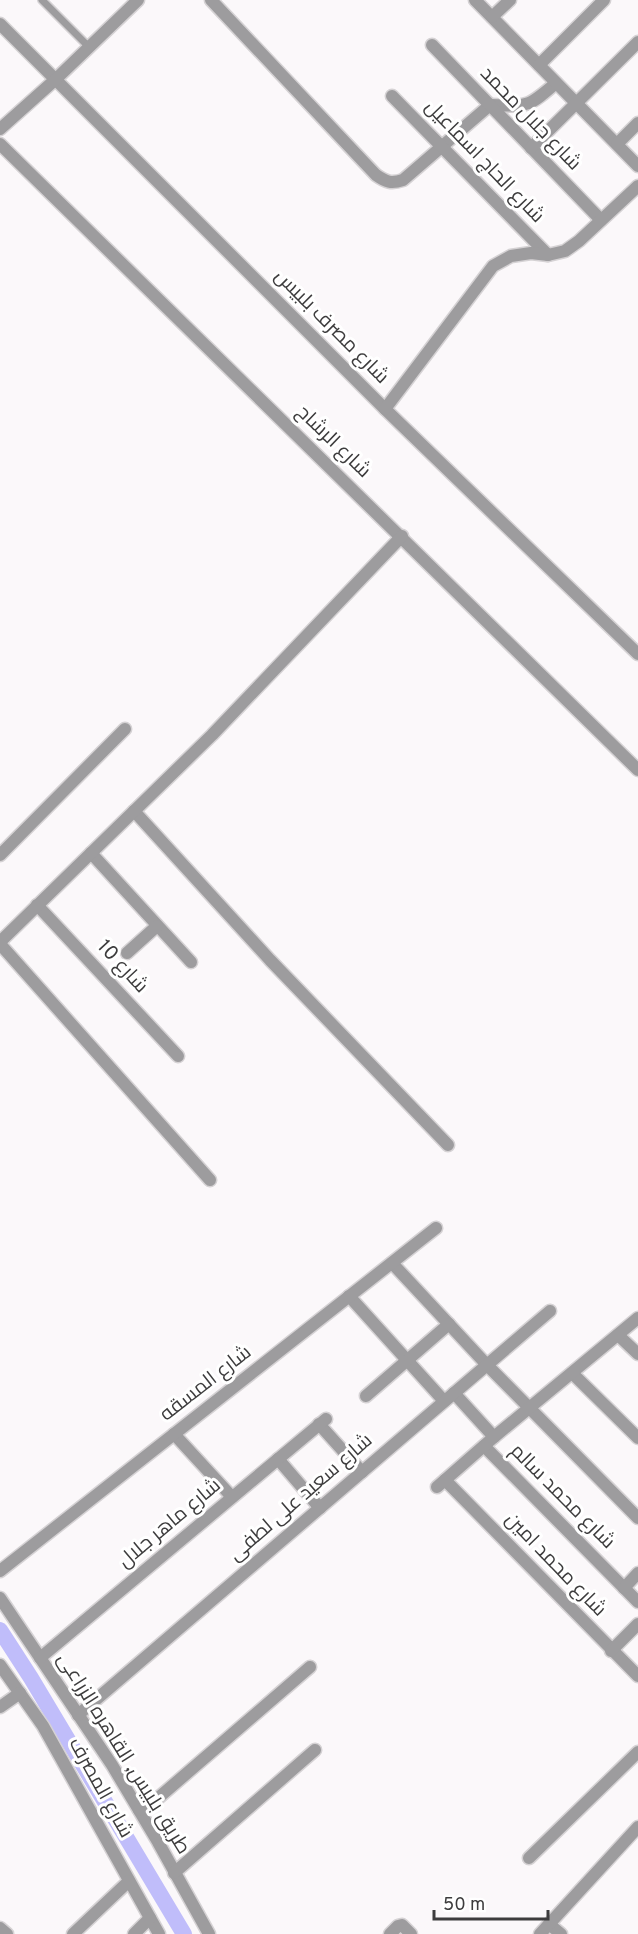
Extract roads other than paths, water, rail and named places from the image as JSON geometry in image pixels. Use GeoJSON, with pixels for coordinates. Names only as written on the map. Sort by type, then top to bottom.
{"type":"FeatureCollection","features":[{"type":"Feature","properties":{"kind":"street"},"geometry":{"type":"LineString","coordinates":[[4,126],[138,0]]}},
{"type":"Feature","properties":{"kind":"street"},"geometry":{"type":"LineString","coordinates":[[211,0],[376,175],[386,182],[394,183],[403,180],[490,105],[524,106],[534,102],[556,83]]}},
{"type":"Feature","properties":{"kind":"street"},"geometry":{"type":"LineString","coordinates":[[475,0],[638,166]]}},
{"type":"Feature","properties":{"kind":"street"},"geometry":{"type":"LineString","coordinates":[[492,17],[510,0]]}},
{"type":"Feature","properties":{"kind":"street"},"geometry":{"type":"LineString","coordinates":[[538,65],[604,0]]}},
{"type":"Feature","properties":{"kind":"street","name":"شارع مصرف بلبيس"},"geometry":{"type":"LineString","coordinates":[[0,24],[385,409],[638,654]]}},
{"type":"Feature","properties":{"kind":"street"},"geometry":{"type":"LineString","coordinates":[[531,148],[638,42]]}},
{"type":"Feature","properties":{"kind":"street","name":"شارع جلال محمد"},"geometry":{"type":"LineString","coordinates":[[432,45],[601,220]]}},
{"type":"Feature","properties":{"kind":"street","name":"شارع الحاج اسماعيل"},"geometry":{"type":"LineString","coordinates":[[392,96],[548,255]]}},
{"type":"Feature","properties":{"kind":"street"},"geometry":{"type":"LineString","coordinates":[[617,144],[638,123]]}},
{"type":"Feature","properties":{"kind":"street","name":"شارع الرشاح"},"geometry":{"type":"LineString","coordinates":[[0,144],[638,770]]}},
{"type":"Feature","properties":{"kind":"street"},"geometry":{"type":"LineString","coordinates":[[385,409],[493,266],[511,256],[531,253],[548,255],[565,251],[638,186]]}},
{"type":"Feature","properties":{"kind":"street"},"geometry":{"type":"LineString","coordinates":[[210,1180],[0,943],[287,658],[402,536]]}},
{"type":"Feature","properties":{"kind":"street"},"geometry":{"type":"LineString","coordinates":[[0,855],[125,729]]}},
{"type":"Feature","properties":{"kind":"street"},"geometry":{"type":"LineString","coordinates":[[134,811],[270,960],[448,1145]]}},
{"type":"Feature","properties":{"kind":"street"},"geometry":{"type":"LineString","coordinates":[[91,853],[191,962]]}},
{"type":"Feature","properties":{"kind":"street","name":"شارع 10"},"geometry":{"type":"LineString","coordinates":[[37,905],[178,1056]]}},
{"type":"Feature","properties":{"kind":"street"},"geometry":{"type":"LineString","coordinates":[[127,953],[157,926]]}},
{"type":"Feature","properties":{"kind":"street","name":"شارع المسقه"},"geometry":{"type":"LineString","coordinates":[[0,1571],[436,1228]]}},
{"type":"Feature","properties":{"kind":"street"},"geometry":{"type":"LineString","coordinates":[[392,1263],[487,1365],[638,1518]]}},
{"type":"Feature","properties":{"kind":"street"},"geometry":{"type":"LineString","coordinates":[[349,1296],[407,1361],[494,1437]]}},
{"type":"Feature","properties":{"kind":"street","name":"شارع سعيد على لطفى"},"geometry":{"type":"LineString","coordinates":[[78,1715],[550,1311]]}},
{"type":"Feature","properties":{"kind":"street"},"geometry":{"type":"LineString","coordinates":[[484,1446],[638,1318]]}},
{"type":"Feature","properties":{"kind":"street"},"geometry":{"type":"LineString","coordinates":[[366,1396],[449,1324]]}},
{"type":"Feature","properties":{"kind":"street"},"geometry":{"type":"LineString","coordinates":[[618,1335],[638,1354]]}},
{"type":"Feature","properties":{"kind":"street"},"geometry":{"type":"LineString","coordinates":[[572,1373],[638,1438]]}},
{"type":"Feature","properties":{"kind":"street","name":"شارع ماهر جلال"},"geometry":{"type":"LineString","coordinates":[[40,1658],[322,1422],[362,1472]]}},
{"type":"Feature","properties":{"kind":"street"},"geometry":{"type":"LineString","coordinates":[[174,1434],[232,1497]]}},
{"type":"Feature","properties":{"kind":"street","name":"شارع محمد امين"},"geometry":{"type":"LineString","coordinates":[[484,1446],[441,1483],[638,1676]]}},
{"type":"Feature","properties":{"kind":"street","name":"شارع محمد سالم"},"geometry":{"type":"LineString","coordinates":[[484,1446],[638,1602]]}},
{"type":"Feature","properties":{"kind":"street"},"geometry":{"type":"LineString","coordinates":[[278,1459],[320,1508]]}},
{"type":"Feature","properties":{"kind":"street"},"geometry":{"type":"LineString","coordinates":[[624,1588],[638,1573]]}},
{"type":"Feature","properties":{"kind":"street","name":"طريق بلبيس, القاهره الزراعى"},"geometry":{"type":"LineString","coordinates":[[0,1598],[139,1810],[209,1934]]}},
{"type":"Feature","properties":{"kind":"street"},"geometry":{"type":"LineString","coordinates":[[611,1651],[638,1624]]}},
{"type":"Feature","properties":{"kind":"street","name":"شارع المصرف"},"geometry":{"type":"LineString","coordinates":[[0,1665],[48,1735],[159,1934]]}},
{"type":"Feature","properties":{"kind":"street"},"geometry":{"type":"LineString","coordinates":[[139,1810],[150,1805],[310,1666]]}},
{"type":"Feature","properties":{"kind":"street"},"geometry":{"type":"LineString","coordinates":[[0,1707],[20,1693]]}},
{"type":"Feature","properties":{"kind":"street"},"geometry":{"type":"LineString","coordinates":[[174,1873],[315,1750]]}},
{"type":"Feature","properties":{"kind":"street"},"geometry":{"type":"LineString","coordinates":[[529,1858],[638,1752]]}},
{"type":"Feature","properties":{"kind":"street"},"geometry":{"type":"LineString","coordinates":[[540,1934],[638,1827]]}},
{"type":"Feature","properties":{"kind":"street"},"geometry":{"type":"LineString","coordinates":[[73,1934],[129,1881]]}},
{"type":"Feature","properties":{"kind":"street"},"geometry":{"type":"LineString","coordinates":[[134,1934],[150,1918]]}},
{"type":"Feature","properties":{"kind":"street"},"geometry":{"type":"LineString","coordinates":[[549,1924],[561,1934]]}},
{"type":"Feature","properties":{"kind":"street"},"geometry":{"type":"LineString","coordinates":[[394,1930],[403,1926],[411,1934]]}},
{"type":"Feature","properties":{"kind":"street"},"geometry":{"type":"LineString","coordinates":[[0,1928],[7,1934]]}},
{"type":"Feature","properties":{"kind":"lane"},"geometry":{"type":"LineString","coordinates":[[42,0],[89,47]]}},
{"type":"Feature","properties":{"kind":"waterway"},"geometry":{"type":"LineString","coordinates":[[0,1630],[184,1934]]}}]}
